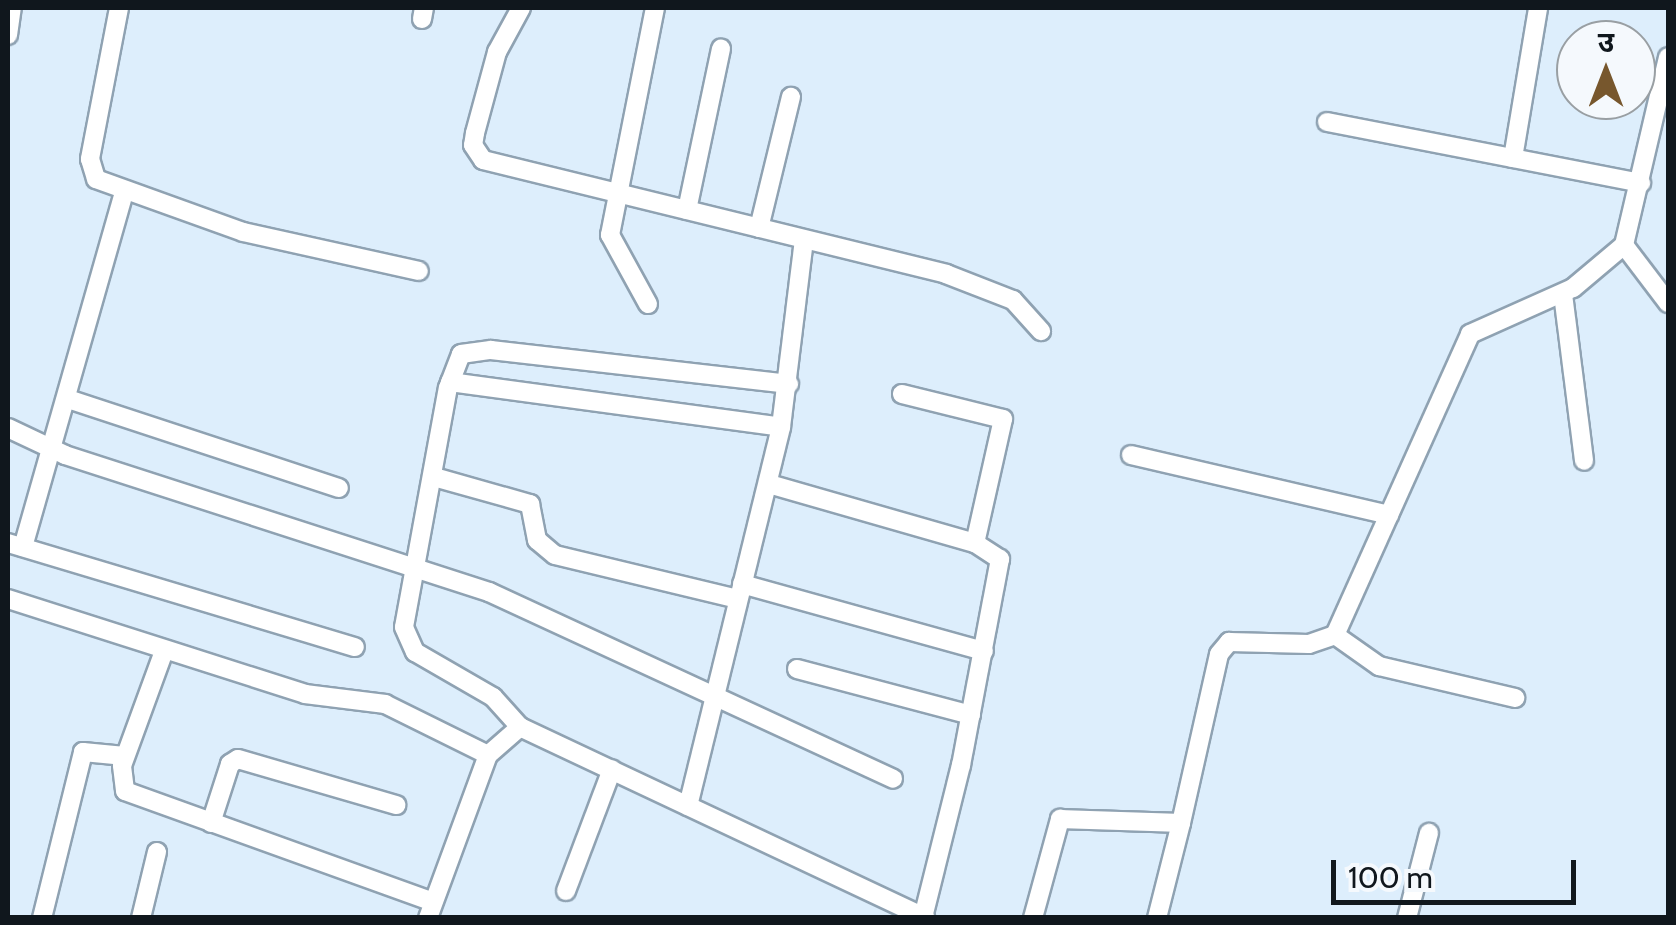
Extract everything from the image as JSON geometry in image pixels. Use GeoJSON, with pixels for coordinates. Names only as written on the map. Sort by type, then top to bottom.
{"type":"FeatureCollection","features":[{"type":"Feature","properties":{"kind":"street"},"geometry":{"type":"LineString","coordinates":[[8,35],[12,8]]}},
{"type":"Feature","properties":{"kind":"street"},"geometry":{"type":"LineString","coordinates":[[119,8],[90,160],[96,179],[243,232],[419,271]]}},
{"type":"Feature","properties":{"kind":"street"},"geometry":{"type":"LineString","coordinates":[[521,8],[496,52],[474,134],[476,154],[989,287],[1013,300],[1041,331]]}},
{"type":"Feature","properties":{"kind":"street"},"geometry":{"type":"LineString","coordinates":[[648,304],[636,276],[612,248],[617,192],[655,8]]}},
{"type":"Feature","properties":{"kind":"street"},"geometry":{"type":"LineString","coordinates":[[1513,158],[1538,8]]}},
{"type":"Feature","properties":{"kind":"street"},"geometry":{"type":"LineString","coordinates":[[687,210],[721,49]]}},
{"type":"Feature","properties":{"kind":"street"},"geometry":{"type":"LineString","coordinates":[[1157,918],[1219,654],[1229,642],[1309,644],[1335,635],[1470,334],[1563,294],[1624,245],[1668,57]]}},
{"type":"Feature","properties":{"kind":"street"},"geometry":{"type":"LineString","coordinates":[[759,228],[791,97]]}},
{"type":"Feature","properties":{"kind":"street"},"geometry":{"type":"LineString","coordinates":[[1327,122],[1641,183]]}},
{"type":"Feature","properties":{"kind":"street"},"geometry":{"type":"LineString","coordinates":[[124,192],[55,450],[15,545],[355,647]]}},
{"type":"Feature","properties":{"kind":"street"},"geometry":{"type":"LineString","coordinates":[[688,806],[781,427],[804,240]]}},
{"type":"Feature","properties":{"kind":"street"},"geometry":{"type":"LineString","coordinates":[[1624,245],[1668,303]]}},
{"type":"Feature","properties":{"kind":"street"},"geometry":{"type":"LineString","coordinates":[[1563,294],[1584,461]]}},
{"type":"Feature","properties":{"kind":"street"},"geometry":{"type":"LineString","coordinates":[[769,484],[975,543],[1000,558],[972,715],[924,917],[520,727],[493,697],[428,662],[406,638],[450,382],[461,354],[490,350],[789,384]]}},
{"type":"Feature","properties":{"kind":"street"},"geometry":{"type":"LineString","coordinates":[[450,382],[781,427]]}},
{"type":"Feature","properties":{"kind":"street"},"geometry":{"type":"LineString","coordinates":[[902,394],[1003,419],[975,543]]}},
{"type":"Feature","properties":{"kind":"street"},"geometry":{"type":"LineString","coordinates":[[68,399],[339,488]]}},
{"type":"Feature","properties":{"kind":"street"},"geometry":{"type":"LineString","coordinates":[[8,428],[55,450],[419,569],[558,620],[712,698],[893,779]]}},
{"type":"Feature","properties":{"kind":"street"},"geometry":{"type":"LineString","coordinates":[[1131,456],[1389,515]]}},
{"type":"Feature","properties":{"kind":"street"},"geometry":{"type":"LineString","coordinates":[[434,477],[530,504],[537,540],[555,555],[740,592],[984,651]]}},
{"type":"Feature","properties":{"kind":"street"},"geometry":{"type":"LineString","coordinates":[[8,599],[304,694],[385,704],[488,754]]}},
{"type":"Feature","properties":{"kind":"street"},"geometry":{"type":"LineString","coordinates":[[1335,635],[1379,666],[1515,698]]}},
{"type":"Feature","properties":{"kind":"street"},"geometry":{"type":"LineString","coordinates":[[164,651],[125,756],[119,786],[431,910],[488,754],[520,727]]}},
{"type":"Feature","properties":{"kind":"street"},"geometry":{"type":"LineString","coordinates":[[797,670],[972,715]]}},
{"type":"Feature","properties":{"kind":"street"},"geometry":{"type":"LineString","coordinates":[[42,918],[83,752],[125,756]]}},
{"type":"Feature","properties":{"kind":"street"},"geometry":{"type":"LineString","coordinates":[[210,823],[230,764],[238,759],[396,805]]}},
{"type":"Feature","properties":{"kind":"street"},"geometry":{"type":"LineString","coordinates":[[566,891],[612,769]]}},
{"type":"Feature","properties":{"kind":"street"},"geometry":{"type":"LineString","coordinates":[[1033,918],[1060,818],[1181,823]]}},
{"type":"Feature","properties":{"kind":"street"},"geometry":{"type":"LineString","coordinates":[[1407,918],[1429,833]]}},
{"type":"Feature","properties":{"kind":"street"},"geometry":{"type":"LineString","coordinates":[[141,918],[158,852]]}}]}
